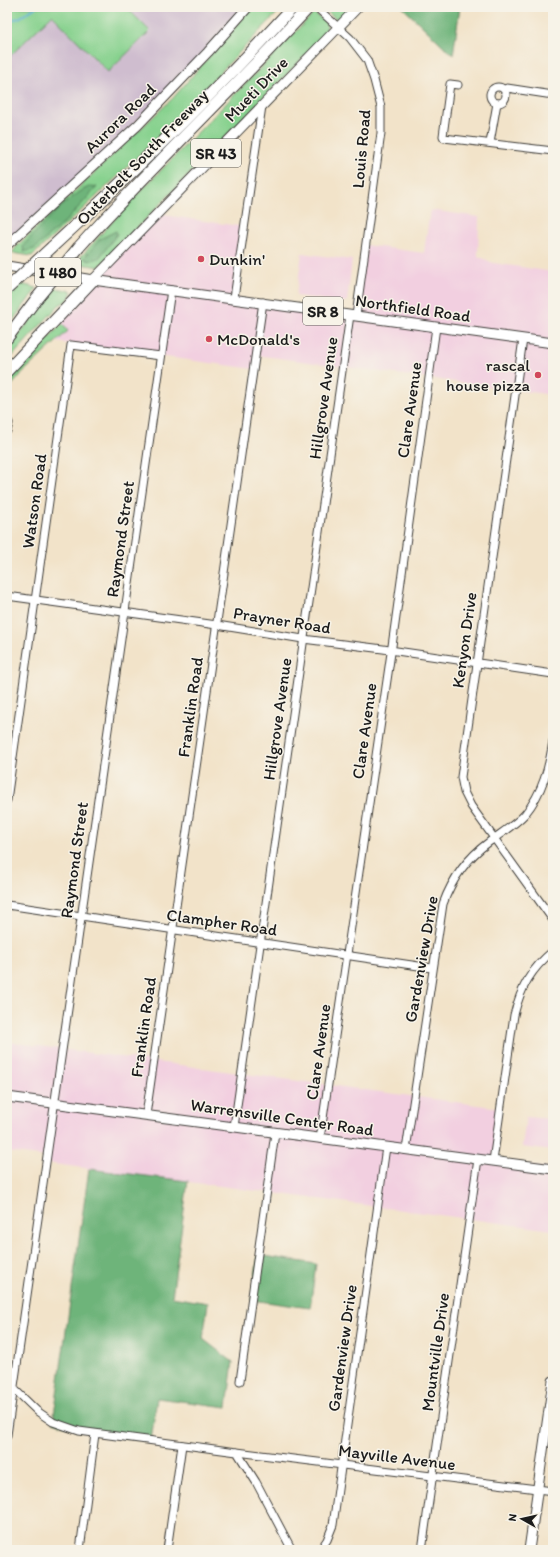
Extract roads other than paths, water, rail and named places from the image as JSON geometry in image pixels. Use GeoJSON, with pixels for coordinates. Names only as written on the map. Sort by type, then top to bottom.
{"type":"FeatureCollection","features":[{"type":"Feature","properties":{"kind":"highway","name":"Outerbelt South Freeway"},"geometry":{"type":"LineString","coordinates":[[7,338],[37,298],[79,247],[309,7]]}},
{"type":"Feature","properties":{"kind":"highway","name":"Outerbelt South Freeway"},"geometry":{"type":"LineString","coordinates":[[7,289],[170,135],[291,8]]}},
{"type":"Feature","properties":{"kind":"highway"},"geometry":{"type":"LineString","coordinates":[[7,372],[93,280]]}},
{"type":"Feature","properties":{"kind":"main road","name":"Aurora Road"},"geometry":{"type":"LineString","coordinates":[[7,245],[138,125],[208,52],[248,7]]}},
{"type":"Feature","properties":{"kind":"main road","name":"Mueti Drive"},"geometry":{"type":"LineString","coordinates":[[93,280],[358,7]]}},
{"type":"Feature","properties":{"kind":"main road","name":"Northfield Road"},"geometry":{"type":"LineString","coordinates":[[7,266],[93,280],[263,302],[553,344]]}},
{"type":"Feature","properties":{"kind":"main road","name":"Warrensville Center Road"},"geometry":{"type":"LineString","coordinates":[[7,1097],[553,1169]]}},
{"type":"Feature","properties":{"kind":"main road"},"geometry":{"type":"LineString","coordinates":[[529,1550],[553,1382]]}},
{"type":"Feature","properties":{"kind":"street","name":"Louis Road"},"geometry":{"type":"LineString","coordinates":[[316,7],[350,38],[367,60],[381,107],[381,133],[353,315]]}},
{"type":"Feature","properties":{"kind":"street"},"geometry":{"type":"LineString","coordinates":[[458,85],[450,84],[443,136],[444,138],[553,151]]}},
{"type":"Feature","properties":{"kind":"street"},"geometry":{"type":"LineString","coordinates":[[500,87],[506,93],[505,99],[500,103],[497,103],[492,100],[490,93],[495,88],[500,87]]}},
{"type":"Feature","properties":{"kind":"street"},"geometry":{"type":"LineString","coordinates":[[504,90],[507,88],[553,95]]}},
{"type":"Feature","properties":{"kind":"street"},"geometry":{"type":"LineString","coordinates":[[490,144],[497,103]]}},
{"type":"Feature","properties":{"kind":"street"},"geometry":{"type":"LineString","coordinates":[[234,298],[262,106]]}},
{"type":"Feature","properties":{"kind":"street","name":"Raymond Street"},"geometry":{"type":"LineString","coordinates":[[7,1435],[171,290]]}},
{"type":"Feature","properties":{"kind":"street","name":"Franklin Road"},"geometry":{"type":"LineString","coordinates":[[146,1115],[263,302]]}},
{"type":"Feature","properties":{"kind":"street","name":"Hillgrove Avenue"},"geometry":{"type":"LineString","coordinates":[[234,1127],[303,639],[353,315]]}},
{"type":"Feature","properties":{"kind":"street","name":"Clare Avenue"},"geometry":{"type":"LineString","coordinates":[[320,1139],[392,650],[436,327]]}},
{"type":"Feature","properties":{"kind":"street","name":"Kenyon Drive"},"geometry":{"type":"LineString","coordinates":[[523,339],[461,777],[464,792],[471,806],[553,920]]}},
{"type":"Feature","properties":{"kind":"street","name":"Watson Road"},"geometry":{"type":"LineString","coordinates":[[7,800],[71,344],[161,356]]}},
{"type":"Feature","properties":{"kind":"street"},"geometry":{"type":"LineString","coordinates":[[7,419],[9,423],[7,431]]}},
{"type":"Feature","properties":{"kind":"street","name":"Prayner Road"},"geometry":{"type":"LineString","coordinates":[[7,596],[124,613],[217,624],[303,639],[392,650],[553,674]]}},
{"type":"Feature","properties":{"kind":"street","name":"Gardenview Drive"},"geometry":{"type":"LineString","coordinates":[[406,1150],[440,915],[447,892],[459,871],[467,861],[494,838],[513,825],[533,803],[545,780],[553,741]]}},
{"type":"Feature","properties":{"kind":"street","name":"Clampher Road"},"geometry":{"type":"LineString","coordinates":[[7,905],[432,968]]}},
{"type":"Feature","properties":{"kind":"street"},"geometry":{"type":"LineString","coordinates":[[493,1161],[514,1015],[518,997],[529,976],[540,962],[553,951]]}},
{"type":"Feature","properties":{"kind":"street"},"geometry":{"type":"LineString","coordinates":[[240,1380],[275,1133]]}},
{"type":"Feature","properties":{"kind":"street","name":"Gardenview Drive"},"geometry":{"type":"LineString","coordinates":[[320,1550],[327,1540],[333,1525],[386,1147]]}},
{"type":"Feature","properties":{"kind":"street","name":"Mountville Drive"},"geometry":{"type":"LineString","coordinates":[[422,1550],[478,1159]]}},
{"type":"Feature","properties":{"kind":"street","name":"Mayville Avenue"},"geometry":{"type":"LineString","coordinates":[[7,1382],[37,1411],[53,1422],[79,1431],[432,1477],[553,1491]]}},
{"type":"Feature","properties":{"kind":"street"},"geometry":{"type":"LineString","coordinates":[[80,1550],[95,1434]]}},
{"type":"Feature","properties":{"kind":"street"},"geometry":{"type":"LineString","coordinates":[[166,1550],[182,1445]]}},
{"type":"Feature","properties":{"kind":"street"},"geometry":{"type":"LineString","coordinates":[[237,1452],[256,1482],[292,1550]]}},
{"type":"Feature","properties":{"kind":"waterway"},"geometry":{"type":"LineString","coordinates":[[7,21],[19,18],[36,7]]}},
{"type":"Feature","properties":{"kind":"place","name":"Dunkin'"},"geometry":{"type":"Point","coordinates":[201,259]}},
{"type":"Feature","properties":{"kind":"place","name":"McDonald's"},"geometry":{"type":"Point","coordinates":[209,339]}},
{"type":"Feature","properties":{"kind":"place","name":"rascal house pizza"},"geometry":{"type":"Point","coordinates":[538,375]}}]}
